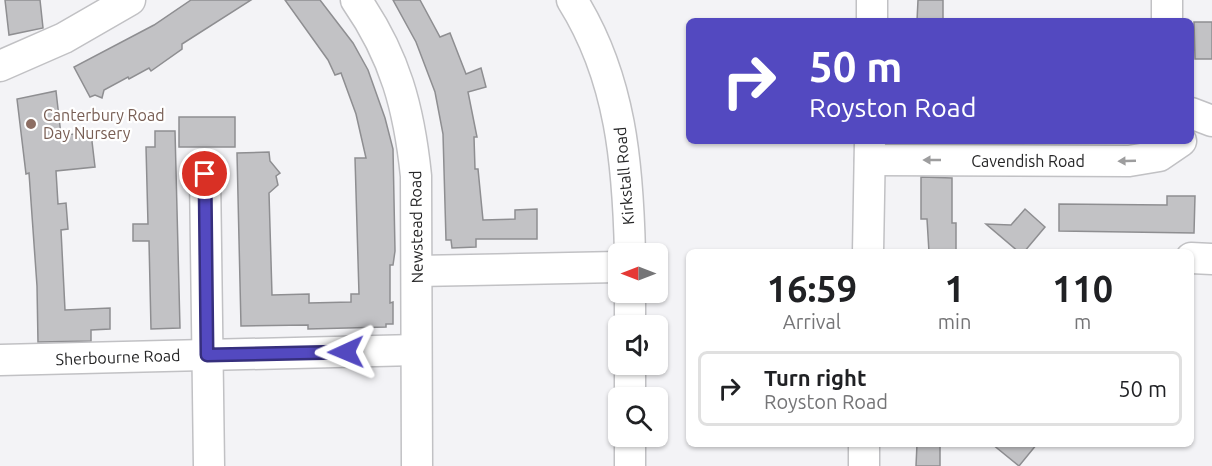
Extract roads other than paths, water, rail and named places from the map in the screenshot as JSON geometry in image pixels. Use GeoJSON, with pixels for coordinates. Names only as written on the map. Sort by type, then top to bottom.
{"type":"FeatureCollection","features":[{"type":"Feature","properties":{"kind":"street"},"geometry":{"type":"LineString","coordinates":[[0,66],[64,38],[130,0]]}},
{"type":"Feature","properties":{"kind":"street","name":"Newstead Road"},"geometry":{"type":"LineString","coordinates":[[356,0],[389,56],[404,96],[416,176],[417,466]]}},
{"type":"Feature","properties":{"kind":"street","name":"Kirkstall Road"},"geometry":{"type":"LineString","coordinates":[[572,0],[597,50],[616,106],[628,182],[630,243]]}},
{"type":"Feature","properties":{"kind":"street"},"geometry":{"type":"LineString","coordinates":[[872,0],[872,18]]}},
{"type":"Feature","properties":{"kind":"street"},"geometry":{"type":"LineString","coordinates":[[1167,0],[1167,18]]}},
{"type":"Feature","properties":{"kind":"street","name":"Cavendish Road"},"geometry":{"type":"LineString","coordinates":[[870,150],[1129,162],[1159,156],[1176,144]]}},
{"type":"Feature","properties":{"kind":"street"},"geometry":{"type":"LineString","coordinates":[[868,249],[870,150]]}},
{"type":"Feature","properties":{"kind":"street"},"geometry":{"type":"LineString","coordinates":[[205,174],[209,466]]}},
{"type":"Feature","properties":{"kind":"street"},"geometry":{"type":"LineString","coordinates":[[1194,258],[1212,259]]}},
{"type":"Feature","properties":{"kind":"street"},"geometry":{"type":"LineString","coordinates":[[417,271],[608,267]]}},
{"type":"Feature","properties":{"kind":"street","name":"Sherbourne Road"},"geometry":{"type":"LineString","coordinates":[[0,360],[416,350]]}},
{"type":"Feature","properties":{"kind":"street"},"geometry":{"type":"LineString","coordinates":[[630,447],[630,466]]}},
{"type":"Feature","properties":{"kind":"street"},"geometry":{"type":"LineString","coordinates":[[864,447],[864,466]]}},
{"type":"Feature","properties":{"kind":"place","name":"Canterbury Road Day Nursery"},"geometry":{"type":"Point","coordinates":[31,124]}}]}
